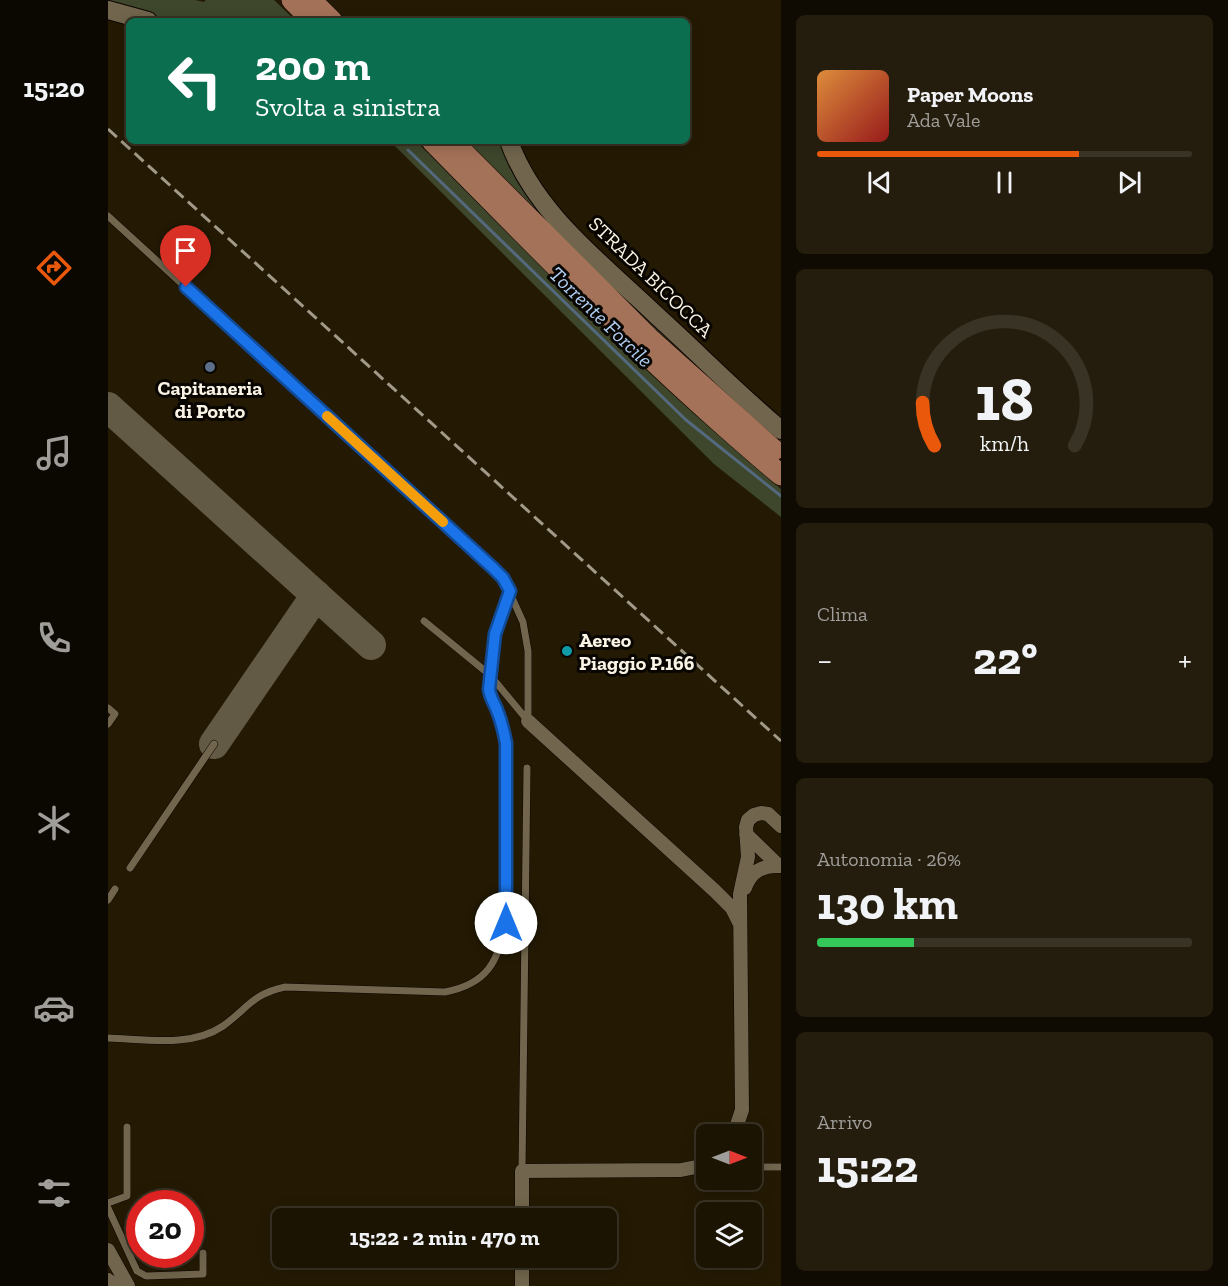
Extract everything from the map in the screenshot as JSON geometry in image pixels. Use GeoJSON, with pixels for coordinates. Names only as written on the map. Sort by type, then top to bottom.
{"type":"FeatureCollection","features":[{"type":"Feature","properties":{"kind":"main road"},"geometry":{"type":"LineString","coordinates":[[301,6],[326,18]]}},
{"type":"Feature","properties":{"kind":"main road"},"geometry":{"type":"LineString","coordinates":[[108,10],[137,18]]}},
{"type":"Feature","properties":{"kind":"main road"},"geometry":{"type":"LineString","coordinates":[[435,144],[639,348],[781,475]]}},
{"type":"Feature","properties":{"kind":"main road"},"geometry":{"type":"LineString","coordinates":[[455,144],[649,338],[781,457]]}},
{"type":"Feature","properties":{"kind":"main road","name":"STRADA BICOCCA"},"geometry":{"type":"LineString","coordinates":[[510,144],[527,179],[547,208],[585,248],[781,430]]}},
{"type":"Feature","properties":{"kind":"street"},"geometry":{"type":"LineString","coordinates":[[528,721],[716,891],[732,908],[740,924]]}},
{"type":"Feature","properties":{"kind":"street"},"geometry":{"type":"LineString","coordinates":[[738,1124],[742,1099],[740,907],[741,883],[748,857],[746,827],[748,820],[761,813],[768,814],[781,826]]}},
{"type":"Feature","properties":{"kind":"street"},"geometry":{"type":"LineString","coordinates":[[746,834],[780,866]]}},
{"type":"Feature","properties":{"kind":"street"},"geometry":{"type":"LineString","coordinates":[[740,907],[750,876],[763,868],[780,866]]}},
{"type":"Feature","properties":{"kind":"street"},"geometry":{"type":"LineString","coordinates":[[522,1208],[522,1171],[681,1170],[696,1167]]}},
{"type":"Feature","properties":{"kind":"street"},"geometry":{"type":"LineString","coordinates":[[108,1250],[128,1286]]}},
{"type":"Feature","properties":{"kind":"street"},"geometry":{"type":"LineString","coordinates":[[522,1268],[522,1286]]}},
{"type":"Feature","properties":{"kind":"street"},"geometry":{"type":"LineString","coordinates":[[108,1280],[116,1286]]}},
{"type":"Feature","properties":{"kind":"lane"},"geometry":{"type":"LineString","coordinates":[[108,216],[503,578],[523,622],[528,651],[528,721]]}},
{"type":"Feature","properties":{"kind":"lane"},"geometry":{"type":"LineString","coordinates":[[108,1038],[170,1040],[205,1035],[223,1026],[252,1001],[268,991],[285,987],[445,992],[459,989],[476,981],[494,964],[501,947],[506,923],[506,743],[498,712],[490,697],[490,675],[495,634],[510,591]]}},
{"type":"Feature","properties":{"kind":"lane"},"geometry":{"type":"LineString","coordinates":[[424,621],[490,675],[528,721]]}},
{"type":"Feature","properties":{"kind":"lane"},"geometry":{"type":"LineString","coordinates":[[108,708],[115,714],[108,724]]}},
{"type":"Feature","properties":{"kind":"lane"},"geometry":{"type":"LineString","coordinates":[[130,868],[213,744]]}},
{"type":"Feature","properties":{"kind":"lane"},"geometry":{"type":"LineString","coordinates":[[522,1171],[527,768]]}},
{"type":"Feature","properties":{"kind":"lane"},"geometry":{"type":"LineString","coordinates":[[108,900],[115,889]]}},
{"type":"Feature","properties":{"kind":"lane"},"geometry":{"type":"LineString","coordinates":[[108,1203],[127,1196],[127,1127]]}},
{"type":"Feature","properties":{"kind":"lane"},"geometry":{"type":"LineString","coordinates":[[762,1167],[781,1167]]}},
{"type":"Feature","properties":{"kind":"lane"},"geometry":{"type":"LineString","coordinates":[[108,1208],[126,1247]]}},
{"type":"Feature","properties":{"kind":"lane"},"geometry":{"type":"LineString","coordinates":[[136,1268],[146,1276],[203,1274],[203,1268]]}},
{"type":"Feature","properties":{"kind":"green space"},"geometry":{"type":"Polygon","coordinates":[[[108,0],[195,0],[204,2],[206,0],[274,0],[293,18],[159,18],[108,4],[108,0]]]}},
{"type":"Feature","properties":{"kind":"green space"},"geometry":{"type":"Polygon","coordinates":[[[393,144],[419,144],[631,356],[781,489],[781,517],[714,464],[393,144]]]}},
{"type":"Feature","properties":{"kind":"green space"},"geometry":{"type":"Polygon","coordinates":[[[467,144],[504,144],[508,155],[757,418],[781,439],[781,445],[655,332],[467,144]]]}},
{"type":"Feature","properties":{"kind":"waterway","name":"Torrente Forcile"},"geometry":{"type":"LineString","coordinates":[[408,150],[686,420],[781,496]]}},
{"type":"Feature","properties":{"kind":"taxiway"},"geometry":{"type":"LineString","coordinates":[[108,407],[371,645]]}},
{"type":"Feature","properties":{"kind":"taxiway"},"geometry":{"type":"LineString","coordinates":[[214,744],[316,595]]}},
{"type":"Feature","properties":{"kind":"railway"},"geometry":{"type":"LineString","coordinates":[[108,129],[781,741]]}},
{"type":"Feature","properties":{"kind":"slow traffic"},"geometry":{"type":"LineString","coordinates":[[327,416],[443,522]]}},
{"type":"Feature","properties":{"kind":"place","name":"Capitaneria di Porto"},"geometry":{"type":"Point","coordinates":[210,367]}},
{"type":"Feature","properties":{"kind":"place","name":"Aereo Piaggio P.166"},"geometry":{"type":"Point","coordinates":[567,651]}},
{"type":"Feature","properties":{"kind":"route"},"geometry":{"type":"LineString","coordinates":[[186,287],[493,568],[503,578],[510,591],[495,634],[489,689],[490,697],[504,729],[506,743],[506,923]]}}]}
